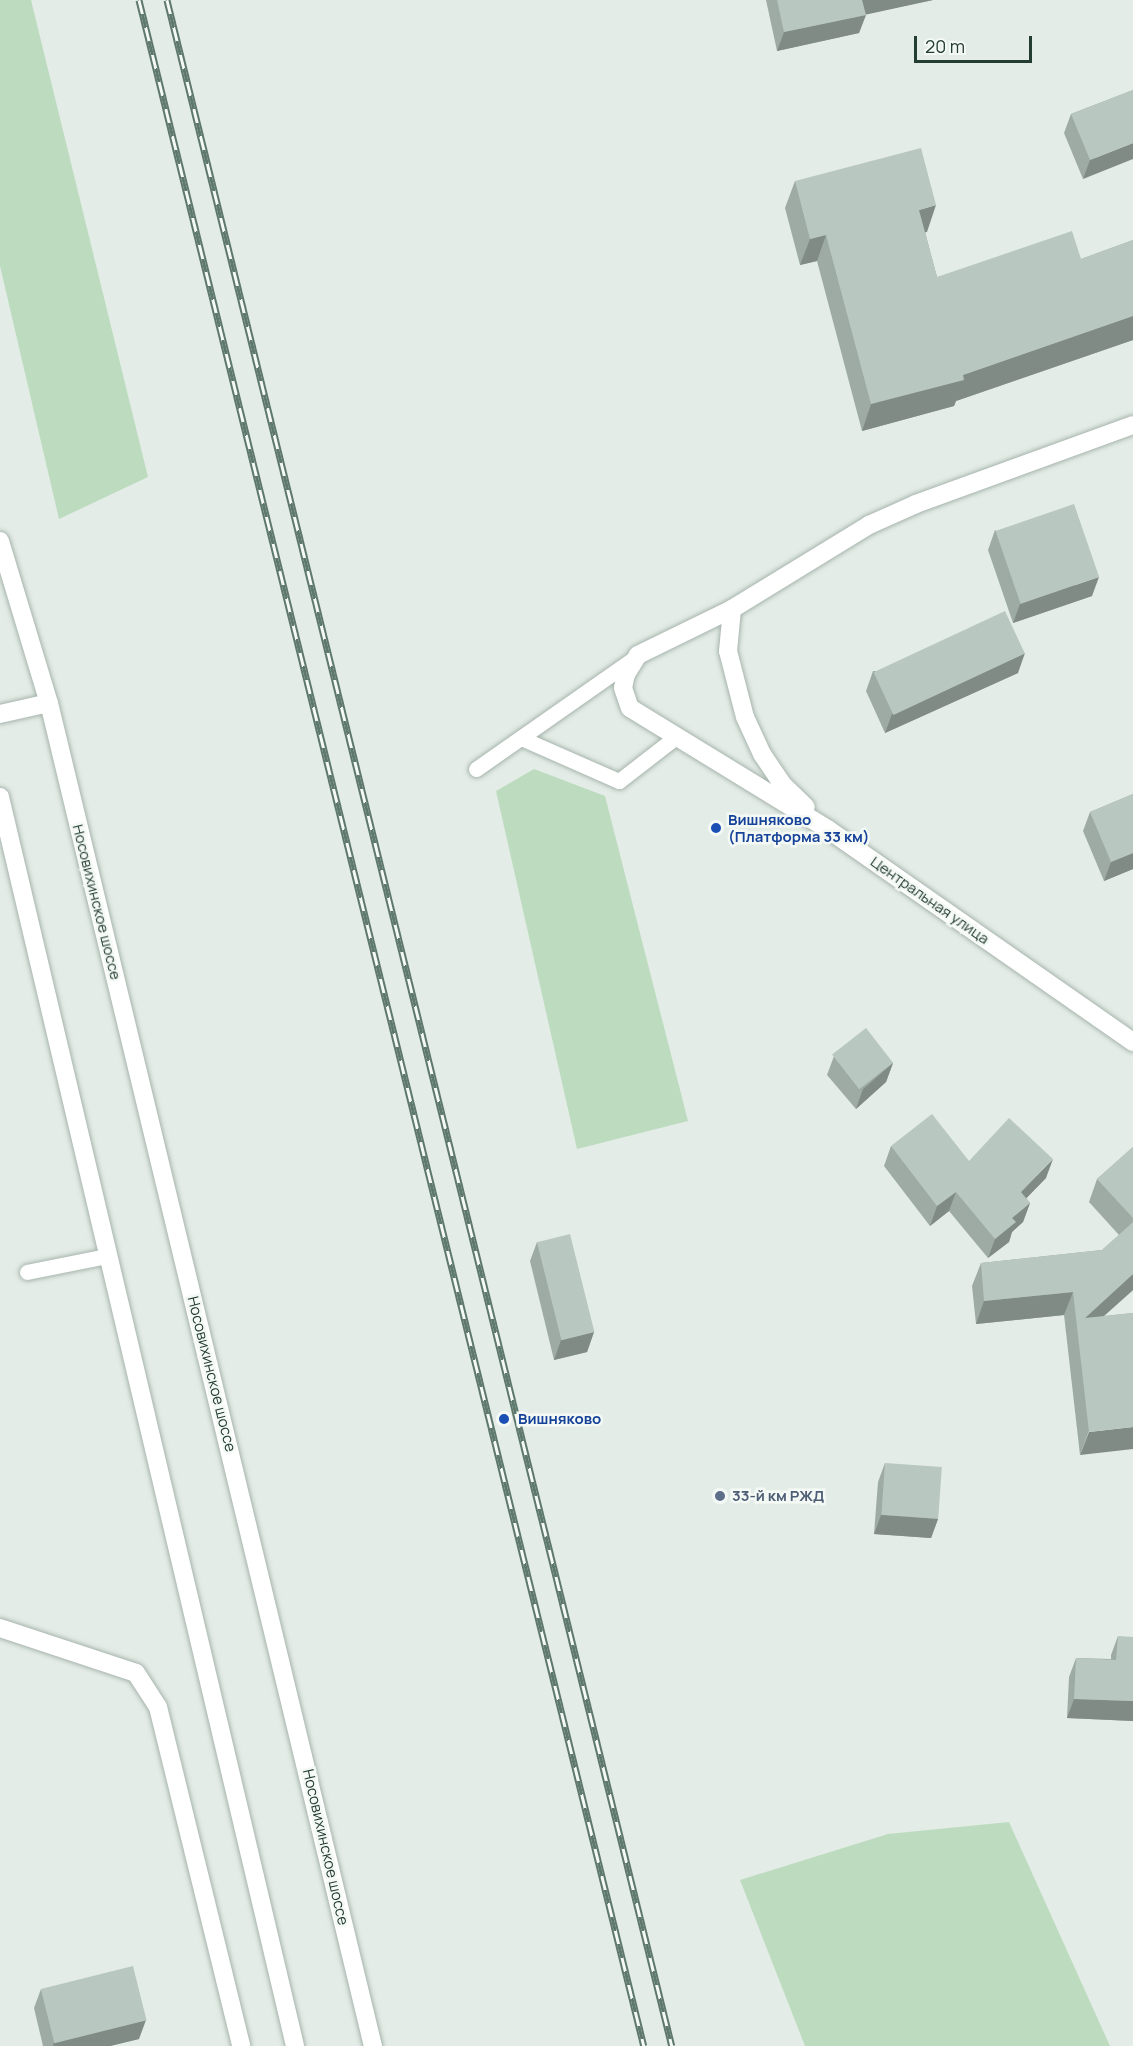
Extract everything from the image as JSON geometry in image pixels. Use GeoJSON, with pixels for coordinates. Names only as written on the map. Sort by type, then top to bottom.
{"type":"FeatureCollection","features":[{"type":"Feature","properties":{"kind":"main road"},"geometry":{"type":"LineString","coordinates":[[638,655],[732,609],[869,525],[916,504],[1133,425]]}},
{"type":"Feature","properties":{"kind":"main road","name":"Носовихинское шоссе"},"geometry":{"type":"LineString","coordinates":[[0,541],[49,704],[373,2046]]}},
{"type":"Feature","properties":{"kind":"main road"},"geometry":{"type":"LineString","coordinates":[[732,609],[728,651],[745,717],[762,754],[783,784],[830,830]]}},
{"type":"Feature","properties":{"kind":"main road","name":"Центральная улица"},"geometry":{"type":"LineString","coordinates":[[638,655],[626,674],[623,688],[630,708],[830,830],[1133,1042]]}},
{"type":"Feature","properties":{"kind":"main road"},"geometry":{"type":"LineString","coordinates":[[0,714],[49,704]]}},
{"type":"Feature","properties":{"kind":"main road"},"geometry":{"type":"LineString","coordinates":[[0,797],[295,2046]]}},
{"type":"Feature","properties":{"kind":"main road"},"geometry":{"type":"LineString","coordinates":[[0,1628],[136,1673],[158,1707],[241,2046]]}},
{"type":"Feature","properties":{"kind":"lane"},"geometry":{"type":"LineString","coordinates":[[476,769],[638,655]]}},
{"type":"Feature","properties":{"kind":"lane"},"geometry":{"type":"LineString","coordinates":[[520,738],[620,781],[677,736]]}},
{"type":"Feature","properties":{"kind":"lane"},"geometry":{"type":"LineString","coordinates":[[27,1272],[107,1256]]}},
{"type":"Feature","properties":{"kind":"green space"},"geometry":{"type":"Polygon","coordinates":[[[0,0],[31,0],[148,477],[59,519],[0,266],[0,0]]]}},
{"type":"Feature","properties":{"kind":"green space"},"geometry":{"type":"Polygon","coordinates":[[[534,769],[605,796],[688,1121],[577,1149],[496,791],[534,769]]]}},
{"type":"Feature","properties":{"kind":"green space"},"geometry":{"type":"Polygon","coordinates":[[[1009,1822],[1110,2046],[805,2046],[740,1880],[888,1834],[1009,1822]]]}},
{"type":"Feature","properties":{"kind":"building"},"geometry":{"type":"Polygon","coordinates":[[[777,0],[862,0],[866,15],[784,32],[777,0]]]}},
{"type":"Feature","properties":{"kind":"building"},"geometry":{"type":"Polygon","coordinates":[[[1133,90],[1133,143],[1090,160],[1071,114],[1133,90]]]}},
{"type":"Feature","properties":{"kind":"building"},"geometry":{"type":"Polygon","coordinates":[[[921,148],[936,205],[919,210],[937,277],[1072,231],[1081,259],[1133,240],[1133,316],[963,375],[964,380],[871,404],[826,235],[810,239],[795,181],[921,148]]]}},
{"type":"Feature","properties":{"kind":"building"},"geometry":{"type":"Polygon","coordinates":[[[1074,504],[1099,577],[1021,604],[996,531],[1074,504]]]}},
{"type":"Feature","properties":{"kind":"building"},"geometry":{"type":"Polygon","coordinates":[[[1005,611],[1025,654],[893,715],[874,672],[1005,611]]]}},
{"type":"Feature","properties":{"kind":"building"},"geometry":{"type":"Polygon","coordinates":[[[1133,794],[1133,853],[1111,862],[1090,812],[1133,794]]]}},
{"type":"Feature","properties":{"kind":"building"},"geometry":{"type":"Polygon","coordinates":[[[866,1028],[893,1063],[859,1089],[832,1054],[866,1028]]]}},
{"type":"Feature","properties":{"kind":"building"},"geometry":{"type":"Polygon","coordinates":[[[932,1114],[969,1161],[1009,1118],[1053,1159],[1021,1192],[1030,1203],[1012,1218],[1016,1222],[995,1239],[956,1192],[937,1206],[891,1146],[932,1114]]]}},
{"type":"Feature","properties":{"kind":"building"},"geometry":{"type":"Polygon","coordinates":[[[1133,1147],[1133,1218],[1097,1179],[1133,1147]]]}},
{"type":"Feature","properties":{"kind":"building"},"geometry":{"type":"Polygon","coordinates":[[[1133,1222],[1133,1274],[1085,1318],[1133,1313],[1133,1427],[1089,1432],[1073,1292],[984,1301],[981,1263],[1102,1250],[1133,1222]]]}},
{"type":"Feature","properties":{"kind":"building"},"geometry":{"type":"Polygon","coordinates":[[[570,1234],[594,1332],[561,1340],[537,1242],[570,1234]]]}},
{"type":"Feature","properties":{"kind":"building"},"geometry":{"type":"Polygon","coordinates":[[[885,1463],[942,1467],[938,1519],[881,1515],[885,1463]]]}},
{"type":"Feature","properties":{"kind":"building"},"geometry":{"type":"Polygon","coordinates":[[[1118,1636],[1133,1637],[1133,1701],[1074,1699],[1076,1658],[1116,1660],[1118,1636]]]}},
{"type":"Feature","properties":{"kind":"building"},"geometry":{"type":"Polygon","coordinates":[[[133,1966],[147,2020],[54,2043],[41,1989],[133,1966]]]}},
{"type":"Feature","properties":{"kind":"railway"},"geometry":{"type":"LineString","coordinates":[[139,0],[644,2046]]}},
{"type":"Feature","properties":{"kind":"railway"},"geometry":{"type":"LineString","coordinates":[[167,0],[672,2046]]}},
{"type":"Feature","properties":{"kind":"place","name":"Вишняково (Платформа 33 км)"},"geometry":{"type":"Point","coordinates":[716,828]}},
{"type":"Feature","properties":{"kind":"place","name":"Вишняково"},"geometry":{"type":"Point","coordinates":[504,1419]}},
{"type":"Feature","properties":{"kind":"place","name":"33-й км РЖД"},"geometry":{"type":"Point","coordinates":[720,1496]}}]}
